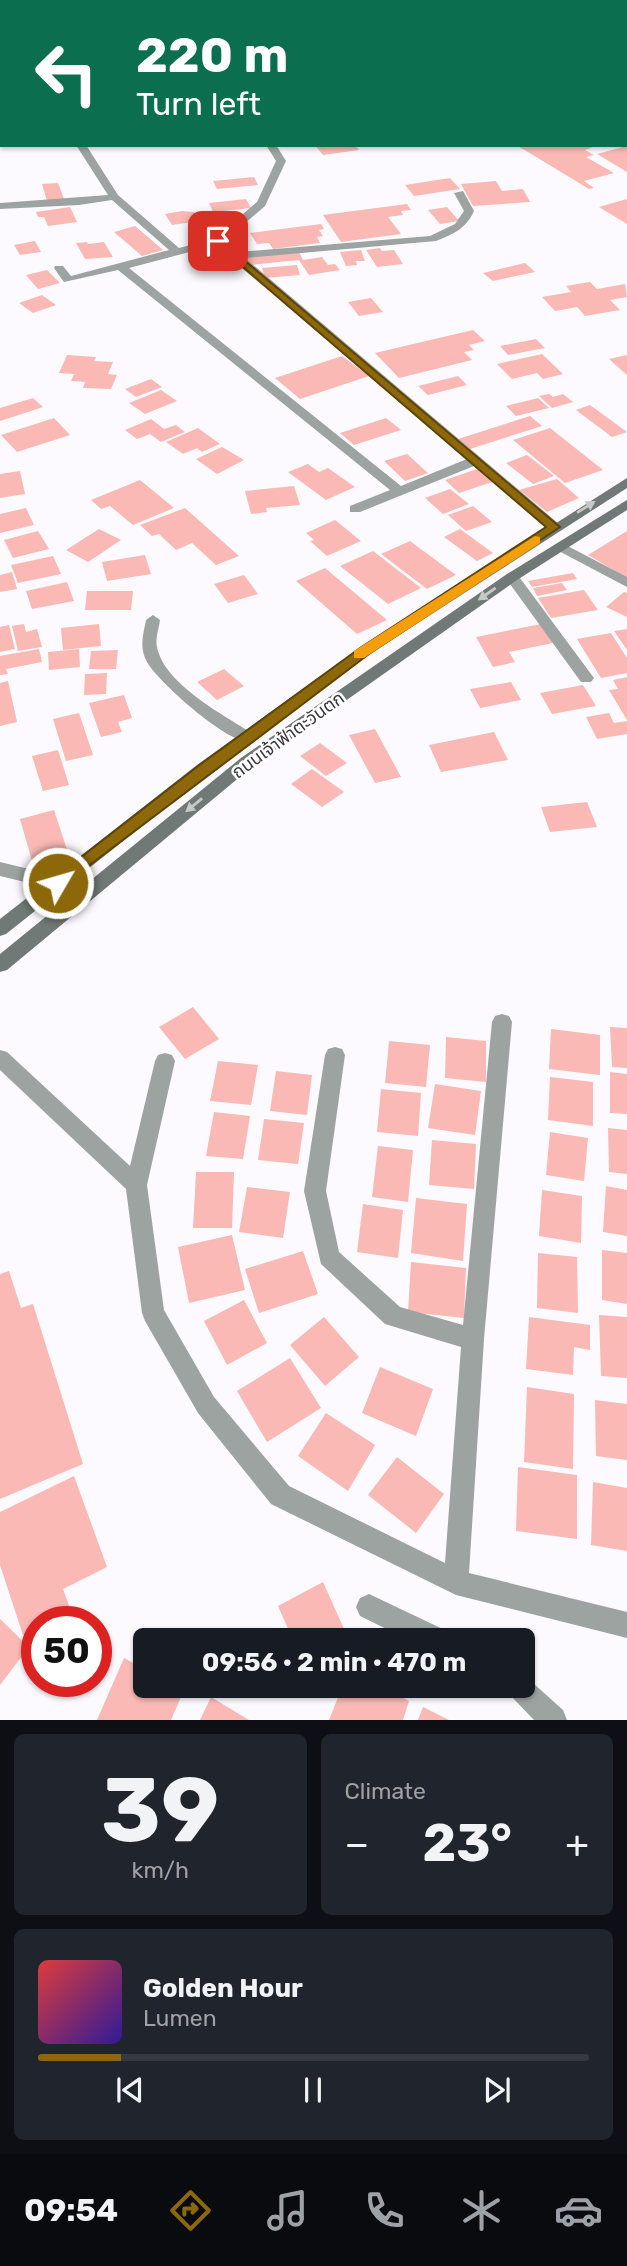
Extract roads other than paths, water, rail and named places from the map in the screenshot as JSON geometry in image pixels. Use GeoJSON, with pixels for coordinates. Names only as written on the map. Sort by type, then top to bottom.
{"type":"FeatureCollection","features":[{"type":"Feature","properties":{"kind":"main road","name":"ถนนเจ้าฟ้าตะวันตก"},"geometry":{"type":"LineString","coordinates":[[0,929],[247,738],[365,651],[627,482]]}},
{"type":"Feature","properties":{"kind":"main road","name":"ถนนเจ้าฟ้าตะวันตก"},"geometry":{"type":"LineString","coordinates":[[0,965],[247,762],[512,577],[627,503]]}},
{"type":"Feature","properties":{"kind":"street"},"geometry":{"type":"LineString","coordinates":[[82,147],[114,197],[176,251]]}},
{"type":"Feature","properties":{"kind":"street"},"geometry":{"type":"LineString","coordinates":[[59,268],[68,280],[218,241],[261,204],[281,161],[272,147]]}},
{"type":"Feature","properties":{"kind":"street"},"geometry":{"type":"LineString","coordinates":[[234,256],[432,239],[458,228],[467,218],[469,211],[459,192]]}},
{"type":"Feature","properties":{"kind":"street"},"geometry":{"type":"LineString","coordinates":[[0,206],[79,202],[114,197]]}},
{"type":"Feature","properties":{"kind":"street"},"geometry":{"type":"LineString","coordinates":[[218,241],[554,527]]}},
{"type":"Feature","properties":{"kind":"street"},"geometry":{"type":"LineString","coordinates":[[120,266],[400,491]]}},
{"type":"Feature","properties":{"kind":"street"},"geometry":{"type":"LineString","coordinates":[[355,509],[476,460]]}},
{"type":"Feature","properties":{"kind":"street"},"geometry":{"type":"LineString","coordinates":[[561,546],[627,583]]}},
{"type":"Feature","properties":{"kind":"street"},"geometry":{"type":"LineString","coordinates":[[512,577],[586,678]]}},
{"type":"Feature","properties":{"kind":"street"},"geometry":{"type":"LineString","coordinates":[[153,620],[149,645],[157,665],[176,688],[247,738]]}},
{"type":"Feature","properties":{"kind":"street"},"geometry":{"type":"LineString","coordinates":[[0,869],[58,883]]}},
{"type":"Feature","properties":{"kind":"street"},"geometry":{"type":"LineString","coordinates":[[456,1582],[473,1339],[502,1022]]}},
{"type":"Feature","properties":{"kind":"street"},"geometry":{"type":"LineString","coordinates":[[335,1055],[315,1191],[329,1257],[393,1316],[473,1339]]}},
{"type":"Feature","properties":{"kind":"street"},"geometry":{"type":"LineString","coordinates":[[0,1058],[136,1185]]}},
{"type":"Feature","properties":{"kind":"street"},"geometry":{"type":"LineString","coordinates":[[165,1061],[136,1185],[153,1312],[206,1405],[280,1494],[456,1582],[627,1625]]}},
{"type":"Feature","properties":{"kind":"street"},"geometry":{"type":"LineString","coordinates":[[369,1607],[413,1628]]}},
{"type":"Feature","properties":{"kind":"street"},"geometry":{"type":"LineString","coordinates":[[531,1698],[552,1720]]}}]}
